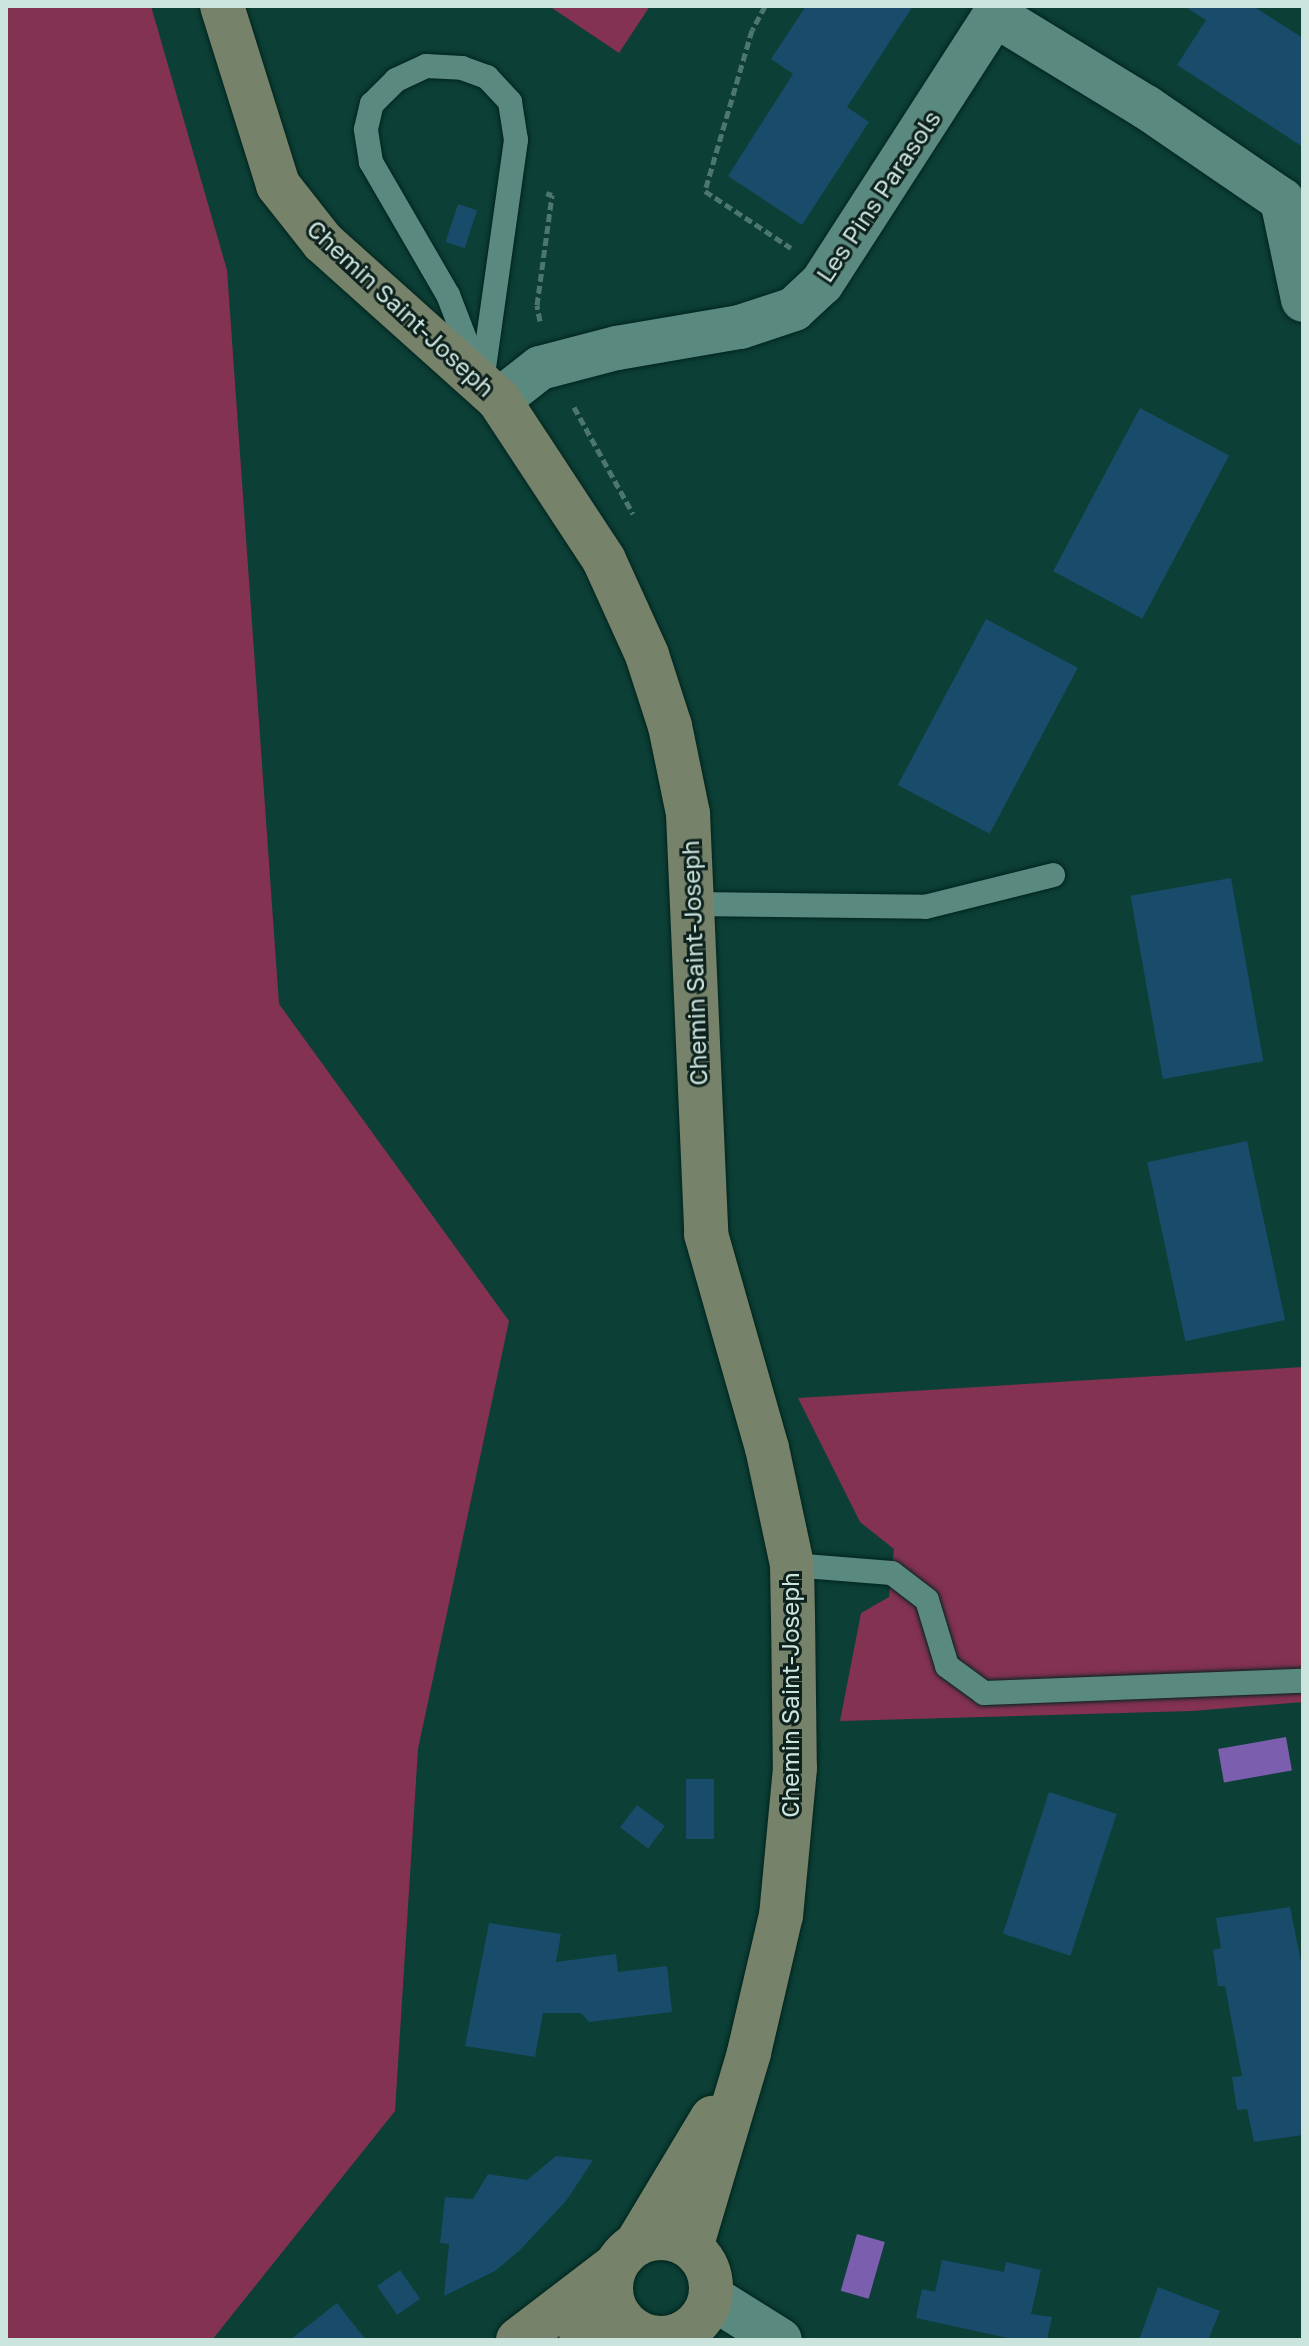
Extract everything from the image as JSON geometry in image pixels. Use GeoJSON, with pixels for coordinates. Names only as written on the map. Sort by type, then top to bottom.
{"type":"FeatureCollection","features":[{"type":"Feature","properties":{"kind":"main road","name":"Chemin Saint-Joseph"},"geometry":{"type":"LineString","coordinates":[[222,6],[278,185],[323,242],[491,391],[604,560],[647,655],[670,726],[688,814],[706,1234],[767,1448],[792,1565],[793,1782],[781,1915],[749,2053],[691,2247]]}},
{"type":"Feature","properties":{"kind":"main road","name":"Chemin Saint-Joseph"},"geometry":{"type":"LineString","coordinates":[[518,2340],[626,2254],[749,2053]]}},
{"type":"Feature","properties":{"kind":"main road"},"geometry":{"type":"LineString","coordinates":[[581,2340],[686,2332],[706,2311],[711,2297],[708,2269],[691,2247],[664,2237],[626,2254],[611,2294],[645,2333]]}},
{"type":"Feature","properties":{"kind":"street","name":"Les Pins Parasols"},"geometry":{"type":"LineString","coordinates":[[491,391],[540,368],[617,348],[740,327],[794,309],[829,272],[998,10],[1282,200],[1303,300]]}},
{"type":"Feature","properties":{"kind":"street"},"geometry":{"type":"LineString","coordinates":[[711,2297],[780,2340]]}},
{"type":"Feature","properties":{"kind":"lane"},"geometry":{"type":"LineString","coordinates":[[426,66],[462,68],[487,77],[510,102],[516,140],[491,391],[448,295],[371,162],[366,129],[372,104],[396,80],[426,66]]}},
{"type":"Feature","properties":{"kind":"lane"},"geometry":{"type":"LineString","coordinates":[[692,904],[925,907],[1053,875]]}},
{"type":"Feature","properties":{"kind":"lane"},"geometry":{"type":"LineString","coordinates":[[792,1565],[892,1573],[927,1600],[947,1666],[984,1693],[1303,1681]]}},
{"type":"Feature","properties":{"kind":"path"},"geometry":{"type":"LineString","coordinates":[[765,6],[752,30],[705,191],[829,272]]}},
{"type":"Feature","properties":{"kind":"shaded area"},"geometry":{"type":"Polygon","coordinates":[[[6,6],[151,6],[227,270],[279,1004],[509,1321],[418,1749],[395,2111],[212,2340],[6,2340],[6,6]]]}},
{"type":"Feature","properties":{"kind":"shaded area"},"geometry":{"type":"Polygon","coordinates":[[[549,6],[650,6],[619,53],[549,6]]]}},
{"type":"Feature","properties":{"kind":"shaded area"},"geometry":{"type":"Polygon","coordinates":[[[1303,1367],[1303,1702],[1192,1711],[840,1721],[861,1613],[889,1597],[894,1549],[860,1522],[798,1398],[1303,1367]]]}},
{"type":"Feature","properties":{"kind":"shaded area"},"geometry":{"type":"Polygon","coordinates":[[[1286,1737],[1292,1770],[1224,1782],[1218,1749],[1286,1737]]]}},
{"type":"Feature","properties":{"kind":"shaded area"},"geometry":{"type":"Polygon","coordinates":[[[857,2234],[885,2242],[869,2299],[841,2291],[857,2234]]]}},
{"type":"Feature","properties":{"kind":"building"},"geometry":{"type":"Polygon","coordinates":[[[806,6],[913,6],[847,107],[869,122],[802,225],[728,176],[793,74],[771,59],[806,6]]]}},
{"type":"Feature","properties":{"kind":"building"},"geometry":{"type":"Polygon","coordinates":[[[1184,6],[1253,6],[1303,38],[1303,147],[1177,65],[1206,20],[1184,6]]]}},
{"type":"Feature","properties":{"kind":"building"},"geometry":{"type":"Polygon","coordinates":[[[458,204],[477,210],[465,248],[446,242],[458,204]]]}},
{"type":"Feature","properties":{"kind":"building"},"geometry":{"type":"Polygon","coordinates":[[[1140,408],[1229,455],[1142,619],[1053,571],[1140,408]]]}},
{"type":"Feature","properties":{"kind":"building"},"geometry":{"type":"Polygon","coordinates":[[[986,619],[1078,668],[990,834],[898,785],[986,619]]]}},
{"type":"Feature","properties":{"kind":"building"},"geometry":{"type":"Polygon","coordinates":[[[1231,878],[1263,1061],[1163,1079],[1131,896],[1231,878]]]}},
{"type":"Feature","properties":{"kind":"building"},"geometry":{"type":"Polygon","coordinates":[[[1247,1141],[1285,1320],[1185,1341],[1147,1162],[1247,1141]]]}},
{"type":"Feature","properties":{"kind":"building"},"geometry":{"type":"Polygon","coordinates":[[[686,1779],[714,1779],[714,1839],[686,1839],[686,1779]]]}},
{"type":"Feature","properties":{"kind":"building"},"geometry":{"type":"Polygon","coordinates":[[[1049,1792],[1117,1814],[1070,1956],[1003,1934],[1049,1792]]]}},
{"type":"Feature","properties":{"kind":"building"},"geometry":{"type":"Polygon","coordinates":[[[637,1805],[665,1826],[648,1848],[620,1827],[637,1805]]]}},
{"type":"Feature","properties":{"kind":"building"},"geometry":{"type":"Polygon","coordinates":[[[1290,1907],[1303,1972],[1303,2135],[1254,2142],[1247,2109],[1237,2110],[1232,2077],[1242,2076],[1225,1986],[1218,1986],[1213,1950],[1221,1948],[1216,1918],[1290,1907]]]}},
{"type":"Feature","properties":{"kind":"building"},"geometry":{"type":"Polygon","coordinates":[[[489,1923],[561,1934],[556,1962],[616,1954],[618,1972],[667,1966],[672,2012],[589,2022],[581,2013],[543,2013],[535,2057],[465,2046],[489,1923]]]}},
{"type":"Feature","properties":{"kind":"building"},"geometry":{"type":"Polygon","coordinates":[[[556,2156],[593,2160],[566,2201],[519,2251],[495,2271],[444,2296],[449,2244],[440,2243],[445,2197],[473,2199],[488,2174],[527,2180],[556,2156]]]}},
{"type":"Feature","properties":{"kind":"building"},"geometry":{"type":"Polygon","coordinates":[[[942,2260],[1004,2272],[1006,2262],[1041,2270],[1031,2314],[1052,2317],[1047,2340],[1017,2340],[916,2318],[922,2289],[935,2292],[942,2260]]]}},
{"type":"Feature","properties":{"kind":"building"},"geometry":{"type":"Polygon","coordinates":[[[400,2270],[420,2299],[397,2315],[377,2286],[400,2270]]]}},
{"type":"Feature","properties":{"kind":"building"},"geometry":{"type":"Polygon","coordinates":[[[1158,2287],[1220,2311],[1208,2340],[1139,2340],[1158,2287]]]}},
{"type":"Feature","properties":{"kind":"building"},"geometry":{"type":"Polygon","coordinates":[[[337,2303],[366,2340],[290,2340],[337,2303]]]}}]}
